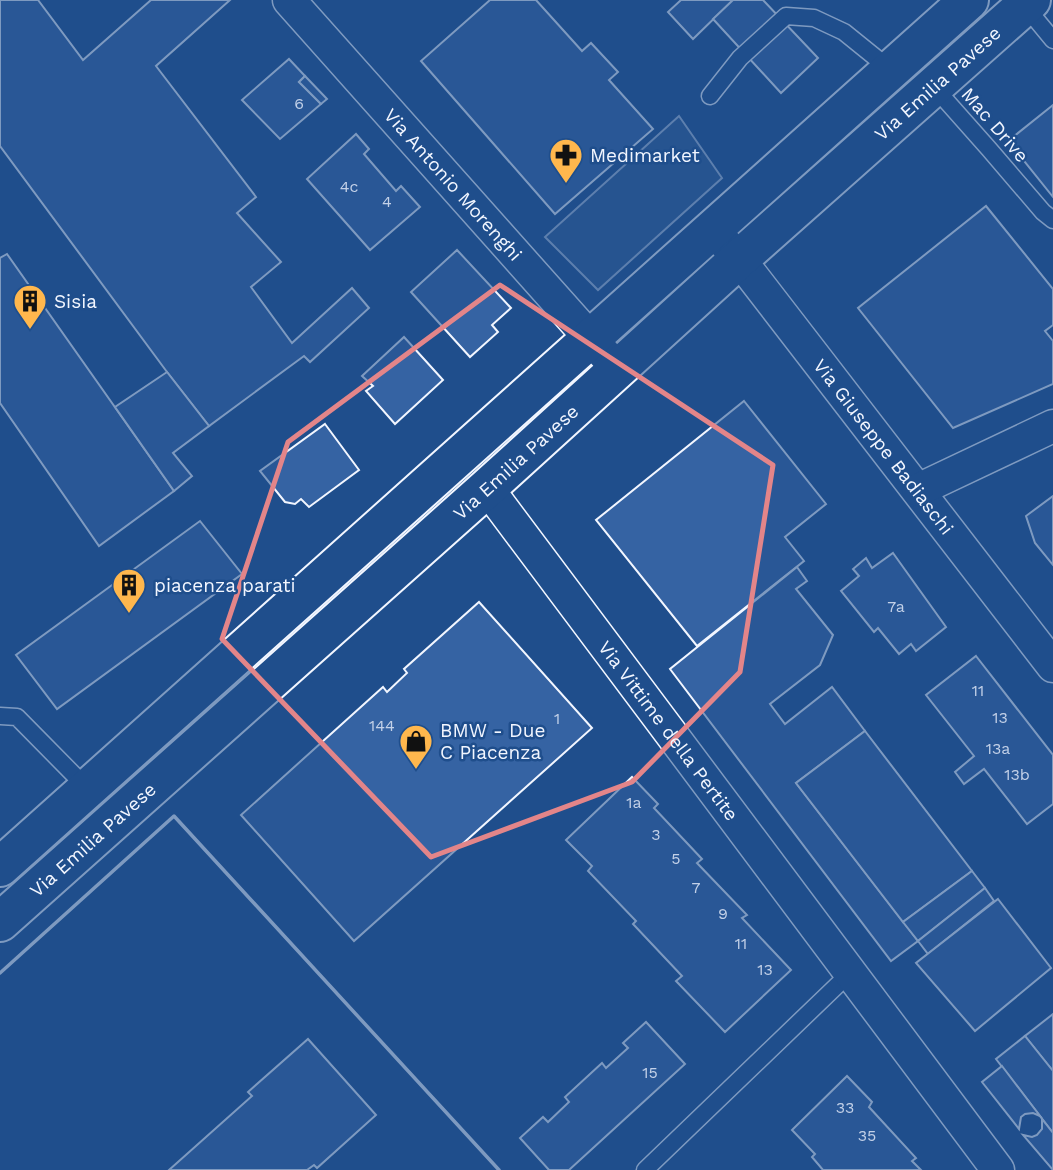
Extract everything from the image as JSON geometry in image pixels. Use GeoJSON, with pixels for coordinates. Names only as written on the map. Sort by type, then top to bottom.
{"type":"FeatureCollection","features":[{"type":"Feature","properties":{"kind":"main road","name":"Via Emilia Pavese"},"geometry":{"type":"LineString","coordinates":[[0,922],[121,781],[591,339],[969,0]]}},
{"type":"Feature","properties":{"kind":"main road","name":"Via Emilia Pavese"},"geometry":{"type":"LineString","coordinates":[[0,867],[121,781],[487,488],[739,258],[1028,3]]}},
{"type":"Feature","properties":{"kind":"street","name":"Via Antonio Morenghi"},"geometry":{"type":"LineString","coordinates":[[289,0],[617,369]]}},
{"type":"Feature","properties":{"kind":"street","name":"Via Giuseppe Badiaschi"},"geometry":{"type":"LineString","coordinates":[[713,229],[739,258],[1053,666]]}},
{"type":"Feature","properties":{"kind":"street"},"geometry":{"type":"LineString","coordinates":[[918,491],[1053,426]]}},
{"type":"Feature","properties":{"kind":"street","name":"Via Vittime della Pertite"},"geometry":{"type":"LineString","coordinates":[[487,488],[998,1170]]}},
{"type":"Feature","properties":{"kind":"lane"},"geometry":{"type":"LineString","coordinates":[[1028,3],[1053,40]]}},
{"type":"Feature","properties":{"kind":"lane"},"geometry":{"type":"LineString","coordinates":[[710,96],[740,58],[786,16],[814,18],[844,32],[891,71]]}},
{"type":"Feature","properties":{"kind":"lane","name":"Mac Drive"},"geometry":{"type":"LineString","coordinates":[[934,87],[1043,212],[1053,220]]}},
{"type":"Feature","properties":{"kind":"lane"},"geometry":{"type":"LineString","coordinates":[[0,716],[18,717],[121,781]]}},
{"type":"Feature","properties":{"kind":"lane"},"geometry":{"type":"LineString","coordinates":[[645,1170],[850,973]]}},
{"type":"Feature","properties":{"kind":"highlighted area"},"geometry":{"type":"Polygon","coordinates":[[[500,285],[773,465],[740,672],[632,782],[431,857],[222,639],[288,442],[500,285]]]}},
{"type":"Feature","properties":{"kind":"shaded area"},"geometry":{"type":"Polygon","coordinates":[[[679,116],[722,178],[598,290],[545,237],[679,116]]]}},
{"type":"Feature","properties":{"kind":"building"},"geometry":{"type":"Polygon","coordinates":[[[0,0],[38,0],[83,60],[151,0],[230,0],[156,66],[256,197],[237,213],[281,262],[251,287],[292,343],[352,288],[369,308],[310,362],[304,356],[209,426],[0,146],[0,0]]]}},
{"type":"Feature","properties":{"kind":"building"},"geometry":{"type":"Polygon","coordinates":[[[490,0],[536,0],[582,51],[591,43],[618,72],[609,80],[653,129],[555,214],[421,61],[490,0]]]}},
{"type":"Feature","properties":{"kind":"building"},"geometry":{"type":"Polygon","coordinates":[[[681,0],[733,0],[693,39],[668,12],[681,0]]]}},
{"type":"Feature","properties":{"kind":"building"},"geometry":{"type":"Polygon","coordinates":[[[733,0],[763,0],[818,58],[781,93],[713,19],[733,0]]]}},
{"type":"Feature","properties":{"kind":"building"},"geometry":{"type":"Polygon","coordinates":[[[289,59],[305,76],[299,82],[321,104],[280,139],[242,100],[289,59]]]}},
{"type":"Feature","properties":{"kind":"building"},"geometry":{"type":"Polygon","coordinates":[[[305,76],[327,99],[321,104],[299,82],[305,76]]]}},
{"type":"Feature","properties":{"kind":"building"},"geometry":{"type":"Polygon","coordinates":[[[1053,105],[1053,197],[1008,141],[1053,105]]]}},
{"type":"Feature","properties":{"kind":"building"},"geometry":{"type":"Polygon","coordinates":[[[356,134],[369,149],[364,154],[396,191],[401,186],[420,207],[370,250],[307,179],[356,134]]]}},
{"type":"Feature","properties":{"kind":"building"},"geometry":{"type":"Polygon","coordinates":[[[986,206],[1053,289],[1053,325],[1045,331],[1053,341],[1053,384],[953,428],[858,308],[986,206]]]}},
{"type":"Feature","properties":{"kind":"building"},"geometry":{"type":"Polygon","coordinates":[[[457,250],[511,308],[492,325],[498,332],[470,357],[411,292],[457,250]]]}},
{"type":"Feature","properties":{"kind":"building","name":"Sisia"},"geometry":{"type":"Polygon","coordinates":[[[7,254],[174,491],[99,546],[0,403],[0,258],[7,254]]]}},
{"type":"Feature","properties":{"kind":"building"},"geometry":{"type":"Polygon","coordinates":[[[404,337],[443,380],[395,424],[366,391],[373,386],[362,376],[404,337]]]}},
{"type":"Feature","properties":{"kind":"building"},"geometry":{"type":"Polygon","coordinates":[[[167,372],[209,426],[173,453],[192,476],[174,491],[115,407],[167,372]]]}},
{"type":"Feature","properties":{"kind":"building"},"geometry":{"type":"Polygon","coordinates":[[[744,401],[826,504],[785,537],[804,561],[697,646],[596,520],[744,401]]]}},
{"type":"Feature","properties":{"kind":"building"},"geometry":{"type":"Polygon","coordinates":[[[325,424],[359,470],[309,507],[301,499],[295,504],[285,502],[260,471],[325,424]]]}},
{"type":"Feature","properties":{"kind":"building"},"geometry":{"type":"Polygon","coordinates":[[[1053,496],[1053,565],[1035,543],[1026,516],[1053,496]]]}},
{"type":"Feature","properties":{"kind":"building","name":"piacenza parati"},"geometry":{"type":"Polygon","coordinates":[[[200,521],[242,574],[57,709],[16,655],[200,521]]]}},
{"type":"Feature","properties":{"kind":"building"},"geometry":{"type":"Polygon","coordinates":[[[893,553],[946,627],[916,651],[911,644],[899,654],[878,628],[874,632],[841,591],[859,576],[853,569],[866,558],[872,568],[893,553]]]}},
{"type":"Feature","properties":{"kind":"building"},"geometry":{"type":"Polygon","coordinates":[[[797,567],[807,581],[796,589],[833,635],[820,665],[770,704],[785,724],[832,687],[865,731],[796,783],[918,941],[891,961],[670,669],[797,567]]]}},
{"type":"Feature","properties":{"kind":"building","name":"BMW - Due C Piacenza"},"geometry":{"type":"Polygon","coordinates":[[[479,602],[592,728],[354,941],[241,815],[383,687],[387,692],[407,673],[404,669],[479,602]]]}},
{"type":"Feature","properties":{"kind":"building"},"geometry":{"type":"Polygon","coordinates":[[[976,656],[1053,755],[1053,804],[1027,824],[984,769],[964,784],[955,772],[974,756],[926,695],[976,656]]]}},
{"type":"Feature","properties":{"kind":"building"},"geometry":{"type":"Polygon","coordinates":[[[865,731],[972,871],[903,922],[796,783],[865,731]]]}},
{"type":"Feature","properties":{"kind":"building"},"geometry":{"type":"Polygon","coordinates":[[[632,777],[658,804],[654,808],[702,859],[697,863],[747,915],[742,918],[791,970],[725,1032],[676,981],[682,976],[633,924],[636,921],[588,871],[592,866],[566,840],[632,777]]]}},
{"type":"Feature","properties":{"kind":"building"},"geometry":{"type":"Polygon","coordinates":[[[972,871],[985,888],[918,941],[903,922],[972,871]]]}},
{"type":"Feature","properties":{"kind":"building"},"geometry":{"type":"Polygon","coordinates":[[[985,888],[994,901],[928,954],[918,941],[985,888]]]}},
{"type":"Feature","properties":{"kind":"building"},"geometry":{"type":"Polygon","coordinates":[[[998,899],[1051,968],[975,1031],[916,963],[998,899]]]}},
{"type":"Feature","properties":{"kind":"building"},"geometry":{"type":"Polygon","coordinates":[[[1053,1014],[1053,1071],[1025,1036],[1053,1014]]]}},
{"type":"Feature","properties":{"kind":"building"},"geometry":{"type":"Polygon","coordinates":[[[646,1022],[685,1064],[569,1170],[549,1170],[520,1138],[543,1117],[548,1122],[569,1102],[565,1097],[602,1063],[606,1068],[628,1048],[623,1043],[646,1022]]]}},
{"type":"Feature","properties":{"kind":"building"},"geometry":{"type":"Polygon","coordinates":[[[1025,1036],[1053,1071],[1053,1133],[996,1059],[1025,1036]]]}},
{"type":"Feature","properties":{"kind":"building"},"geometry":{"type":"Polygon","coordinates":[[[308,1039],[376,1115],[317,1168],[314,1165],[307,1170],[169,1170],[252,1096],[248,1092],[308,1039]]]}},
{"type":"Feature","properties":{"kind":"building"},"geometry":{"type":"Polygon","coordinates":[[[1002,1066],[1040,1116],[1025,1114],[1021,1117],[1019,1129],[982,1082],[1002,1066]]]}},
{"type":"Feature","properties":{"kind":"building"},"geometry":{"type":"Polygon","coordinates":[[[847,1076],[872,1102],[869,1107],[916,1158],[912,1161],[921,1170],[823,1170],[812,1157],[815,1154],[792,1130],[847,1076]]]}},
{"type":"Feature","properties":{"kind":"building"},"geometry":{"type":"Polygon","coordinates":[[[1042,1119],[1053,1133],[1053,1170],[1023,1135],[1037,1135],[1042,1129],[1042,1119]]]}},
{"type":"Feature","properties":{"kind":"wall"},"geometry":{"type":"LineString","coordinates":[[0,973],[174,816],[499,1170]]}},
{"type":"Feature","properties":{"kind":"place","name":"Medimarket"},"geometry":{"type":"Point","coordinates":[566,185]}},
{"type":"Feature","properties":{"kind":"place","name":"Sisia"},"geometry":{"type":"Point","coordinates":[30,331]}},
{"type":"Feature","properties":{"kind":"place","name":"piacenza parati"},"geometry":{"type":"Point","coordinates":[129,615]}},
{"type":"Feature","properties":{"kind":"place","name":"BMW - Due C Piacenza"},"geometry":{"type":"Point","coordinates":[416,771]}}]}
